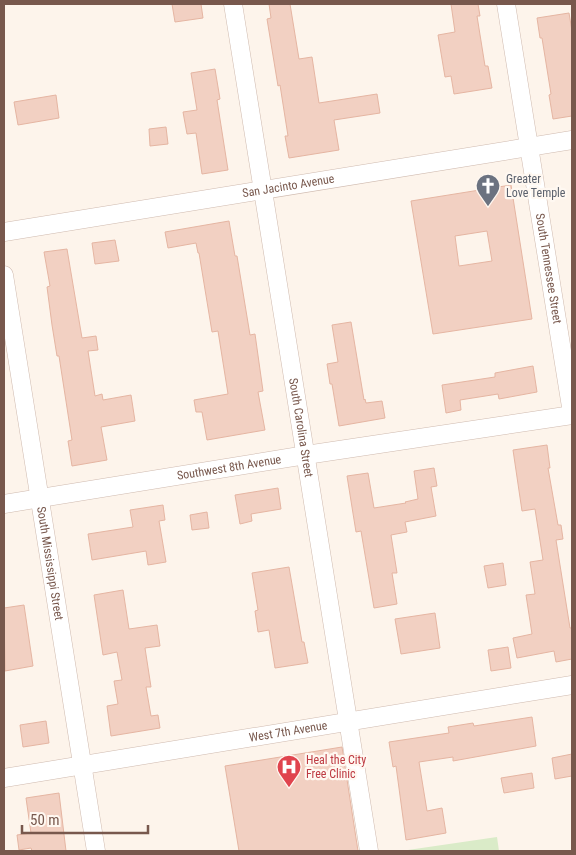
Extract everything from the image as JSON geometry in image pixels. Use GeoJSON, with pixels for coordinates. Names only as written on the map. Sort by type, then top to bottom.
{"type":"FeatureCollection","features":[{"type":"Feature","properties":{"kind":"street","name":"South Carolina Street"},"geometry":{"type":"LineString","coordinates":[[233,4],[369,851]]}},
{"type":"Feature","properties":{"kind":"street","name":"South Tennessee Street"},"geometry":{"type":"LineString","coordinates":[[506,4],[572,414]]}},
{"type":"Feature","properties":{"kind":"street","name":"San Jacinto Avenue"},"geometry":{"type":"LineString","coordinates":[[4,232],[572,140]]}},
{"type":"Feature","properties":{"kind":"street","name":"South Mississippi Street"},"geometry":{"type":"LineString","coordinates":[[4,275],[96,851]]}},
{"type":"Feature","properties":{"kind":"street","name":"Southwest 8th Avenue"},"geometry":{"type":"LineString","coordinates":[[4,504],[572,414]]}},
{"type":"Feature","properties":{"kind":"street","name":"West 7th Avenue"},"geometry":{"type":"LineString","coordinates":[[4,778],[572,685]]}},
{"type":"Feature","properties":{"kind":"green space"},"geometry":{"type":"Polygon","coordinates":[[[497,837],[499,851],[401,851],[497,837]]]}},
{"type":"Feature","properties":{"kind":"building"},"geometry":{"type":"Polygon","coordinates":[[[172,4],[201,4],[203,18],[175,22],[172,4]]]}},
{"type":"Feature","properties":{"kind":"building"},"geometry":{"type":"Polygon","coordinates":[[[269,4],[290,4],[299,59],[312,57],[319,103],[377,94],[380,113],[334,120],[339,150],[289,158],[285,136],[288,136],[280,85],[278,86],[267,19],[271,18],[269,4]]]}},
{"type":"Feature","properties":{"kind":"building"},"geometry":{"type":"Polygon","coordinates":[[[451,4],[478,4],[480,16],[477,16],[485,66],[488,66],[492,88],[454,94],[451,76],[445,77],[438,35],[455,32],[451,4]]]}},
{"type":"Feature","properties":{"kind":"building"},"geometry":{"type":"Polygon","coordinates":[[[569,13],[572,31],[572,116],[553,119],[549,95],[551,94],[537,18],[569,13]]]}},
{"type":"Feature","properties":{"kind":"building"},"geometry":{"type":"Polygon","coordinates":[[[215,69],[220,99],[217,100],[228,170],[202,174],[196,133],[187,134],[183,112],[197,110],[191,73],[215,69]]]}},
{"type":"Feature","properties":{"kind":"building"},"geometry":{"type":"Polygon","coordinates":[[[56,95],[59,118],[18,125],[14,102],[56,95]]]}},
{"type":"Feature","properties":{"kind":"building"},"geometry":{"type":"Polygon","coordinates":[[[166,127],[168,144],[150,146],[149,129],[166,127]]]}},
{"type":"Feature","properties":{"kind":"building"},"geometry":{"type":"Polygon","coordinates":[[[511,185],[532,319],[433,334],[411,201],[511,185]],[[487,231],[455,236],[459,266],[492,261],[487,231]]]}},
{"type":"Feature","properties":{"kind":"building"},"geometry":{"type":"Polygon","coordinates":[[[229,221],[235,256],[237,256],[250,335],[255,334],[263,391],[258,392],[265,430],[207,440],[202,412],[196,412],[194,400],[228,394],[218,331],[212,332],[196,243],[168,248],[165,232],[229,221]]]}},
{"type":"Feature","properties":{"kind":"building"},"geometry":{"type":"Polygon","coordinates":[[[115,240],[119,261],[95,264],[92,243],[115,240]]]}},
{"type":"Feature","properties":{"kind":"building"},"geometry":{"type":"Polygon","coordinates":[[[67,249],[82,338],[96,336],[98,350],[88,351],[95,396],[102,394],[103,400],[131,395],[135,421],[101,427],[107,460],[72,466],[68,441],[72,440],[59,356],[57,356],[52,325],[47,287],[50,286],[44,252],[67,249]]]}},
{"type":"Feature","properties":{"kind":"building"},"geometry":{"type":"Polygon","coordinates":[[[351,322],[364,400],[366,403],[382,401],[385,418],[339,426],[327,364],[338,362],[332,325],[351,322]]]}},
{"type":"Feature","properties":{"kind":"building"},"geometry":{"type":"Polygon","coordinates":[[[533,366],[537,392],[499,399],[498,394],[460,400],[461,410],[446,413],[442,385],[495,377],[495,373],[533,366]]]}},
{"type":"Feature","properties":{"kind":"building"},"geometry":{"type":"Polygon","coordinates":[[[547,445],[550,468],[548,468],[558,525],[561,525],[563,539],[556,540],[570,628],[572,628],[572,659],[556,662],[554,651],[517,658],[513,638],[532,634],[526,595],[535,594],[530,562],[543,560],[535,509],[522,511],[513,450],[547,445]]]}},
{"type":"Feature","properties":{"kind":"building"},"geometry":{"type":"Polygon","coordinates":[[[434,468],[437,486],[431,487],[436,516],[405,522],[407,532],[391,535],[397,573],[392,573],[397,604],[374,608],[361,531],[356,532],[347,476],[368,473],[374,508],[406,503],[418,499],[414,471],[434,468]]]}},
{"type":"Feature","properties":{"kind":"building"},"geometry":{"type":"Polygon","coordinates":[[[278,488],[281,509],[251,514],[252,521],[240,524],[235,495],[278,488]]]}},
{"type":"Feature","properties":{"kind":"building"},"geometry":{"type":"Polygon","coordinates":[[[163,505],[165,520],[159,521],[166,562],[148,565],[146,551],[92,560],[88,534],[133,527],[130,510],[163,505]]]}},
{"type":"Feature","properties":{"kind":"building"},"geometry":{"type":"Polygon","coordinates":[[[207,512],[209,528],[192,530],[190,515],[207,512]]]}},
{"type":"Feature","properties":{"kind":"building"},"geometry":{"type":"Polygon","coordinates":[[[503,563],[506,585],[488,588],[484,566],[503,563]]]}},
{"type":"Feature","properties":{"kind":"building"},"geometry":{"type":"Polygon","coordinates":[[[289,567],[302,642],[304,642],[308,663],[275,668],[269,630],[258,632],[255,611],[258,610],[252,573],[289,567]]]}},
{"type":"Feature","properties":{"kind":"building"},"geometry":{"type":"Polygon","coordinates":[[[123,590],[129,629],[157,625],[160,646],[145,648],[151,687],[146,687],[151,716],[158,715],[160,728],[111,736],[107,706],[118,704],[114,681],[122,680],[117,652],[103,655],[94,595],[123,590]]]}},
{"type":"Feature","properties":{"kind":"building"},"geometry":{"type":"Polygon","coordinates":[[[24,605],[33,666],[5,671],[4,608],[24,605]]]}},
{"type":"Feature","properties":{"kind":"building"},"geometry":{"type":"Polygon","coordinates":[[[435,613],[440,648],[401,654],[395,619],[435,613]]]}},
{"type":"Feature","properties":{"kind":"building"},"geometry":{"type":"Polygon","coordinates":[[[508,647],[511,668],[491,671],[488,650],[508,647]]]}},
{"type":"Feature","properties":{"kind":"building"},"geometry":{"type":"Polygon","coordinates":[[[532,717],[536,746],[453,761],[453,757],[419,762],[427,811],[442,808],[446,833],[406,840],[396,766],[393,767],[389,742],[449,733],[448,727],[473,723],[474,726],[532,717]]]}},
{"type":"Feature","properties":{"kind":"building"},"geometry":{"type":"Polygon","coordinates":[[[46,721],[49,743],[23,747],[20,725],[46,721]]]}},
{"type":"Feature","properties":{"kind":"building","name":"Heal the City Free Clinic"},"geometry":{"type":"Polygon","coordinates":[[[342,747],[358,851],[239,851],[225,766],[342,747]]]}},
{"type":"Feature","properties":{"kind":"building"},"geometry":{"type":"Polygon","coordinates":[[[572,754],[572,776],[555,779],[552,758],[572,754]]]}},
{"type":"Feature","properties":{"kind":"building"},"geometry":{"type":"Polygon","coordinates":[[[532,773],[534,788],[504,793],[501,778],[532,773]]]}},
{"type":"Feature","properties":{"kind":"building"},"geometry":{"type":"Polygon","coordinates":[[[59,793],[66,851],[32,851],[31,848],[19,850],[17,835],[31,833],[26,798],[59,793]]]}},
{"type":"Feature","properties":{"kind":"place","name":"Greater Love Temple"},"geometry":{"type":"Point","coordinates":[488,207]}},
{"type":"Feature","properties":{"kind":"place","name":"Heal the City Free Clinic"},"geometry":{"type":"Point","coordinates":[289,788]}}]}
